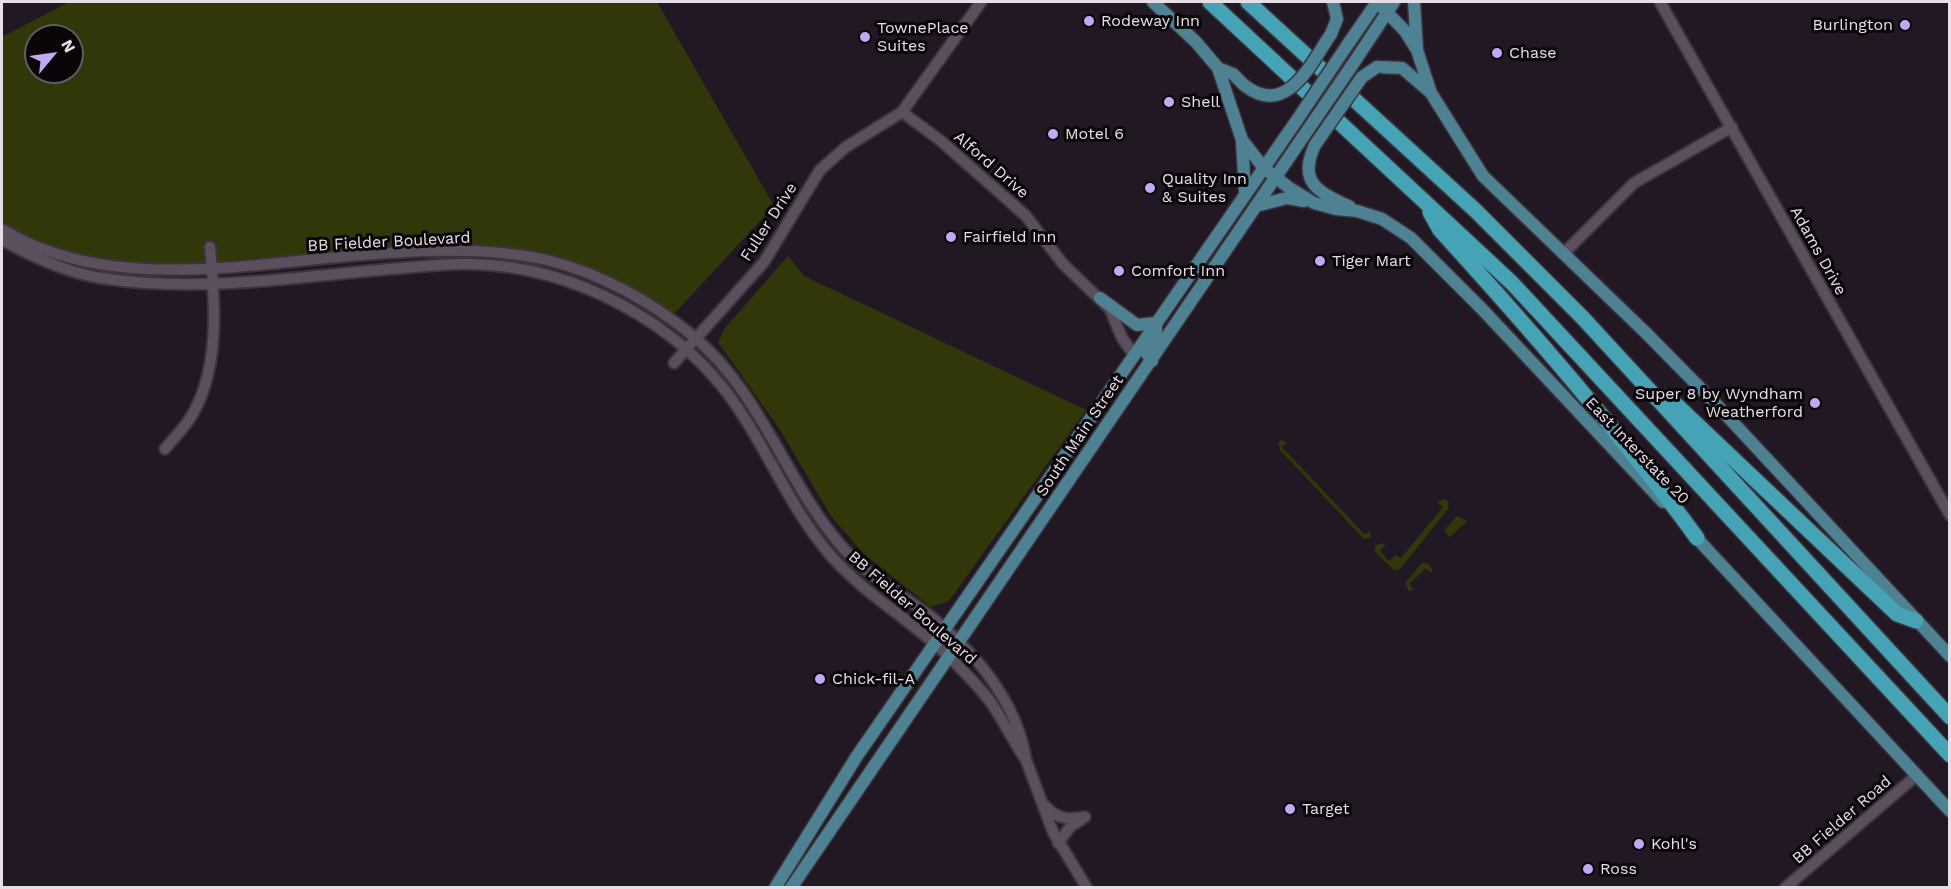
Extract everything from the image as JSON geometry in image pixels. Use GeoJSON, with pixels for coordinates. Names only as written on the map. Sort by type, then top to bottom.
{"type":"FeatureCollection","features":[{"type":"Feature","properties":{"kind":"highway"},"geometry":{"type":"LineString","coordinates":[[1210,2],[1512,283],[1950,755]]}},
{"type":"Feature","properties":{"kind":"highway"},"geometry":{"type":"LineString","coordinates":[[1248,2],[1476,211],[1638,377],[1714,463],[1950,717]]}},
{"type":"Feature","properties":{"kind":"highway"},"geometry":{"type":"LineString","coordinates":[[1421,196],[1440,230],[1577,385],[1654,479],[1697,538]]}},
{"type":"Feature","properties":{"kind":"highway"},"geometry":{"type":"LineString","coordinates":[[1638,377],[1659,388],[1897,614],[1916,621]]}},
{"type":"Feature","properties":{"kind":"main road"},"geometry":{"type":"LineString","coordinates":[[1153,2],[1196,42],[1218,68],[1242,140],[1245,192]]}},
{"type":"Feature","properties":{"kind":"main road"},"geometry":{"type":"LineString","coordinates":[[1218,68],[1233,74],[1253,92],[1268,96],[1292,89],[1331,34],[1336,23],[1333,2]]}},
{"type":"Feature","properties":{"kind":"main road"},"geometry":{"type":"LineString","coordinates":[[1377,2],[1391,6],[1417,50],[1431,93],[1483,176],[1715,404],[1950,656]]}},
{"type":"Feature","properties":{"kind":"main road","name":"South Main Street"},"geometry":{"type":"LineString","coordinates":[[775,888],[857,756],[1377,2]]}},
{"type":"Feature","properties":{"kind":"main road"},"geometry":{"type":"LineString","coordinates":[[1414,2],[1417,50]]}},
{"type":"Feature","properties":{"kind":"main road","name":"South Main Street"},"geometry":{"type":"LineString","coordinates":[[795,886],[957,641],[1152,361],[1391,6]]}},
{"type":"Feature","properties":{"kind":"main road"},"geometry":{"type":"LineString","coordinates":[[1357,210],[1321,193],[1313,185],[1308,167],[1316,145],[1362,77],[1377,67],[1402,68],[1431,93]]}},
{"type":"Feature","properties":{"kind":"main road","name":"East Interstate 20"},"geometry":{"type":"LineString","coordinates":[[1242,140],[1264,168],[1314,202],[1336,209],[1357,210],[1382,219],[1411,238],[1482,309],[1950,811]]}},
{"type":"Feature","properties":{"kind":"main road"},"geometry":{"type":"LineString","coordinates":[[1256,206],[1287,198],[1314,202]]}},
{"type":"Feature","properties":{"kind":"main road"},"geometry":{"type":"LineString","coordinates":[[1100,298],[1137,325],[1156,323],[1156,335],[1147,354],[1152,361]]}},
{"type":"Feature","properties":{"kind":"main road"},"geometry":{"type":"LineString","coordinates":[[1129,393],[1136,361],[1134,355]]}},
{"type":"Feature","properties":{"kind":"street"},"geometry":{"type":"LineString","coordinates":[[902,112],[981,2]]}},
{"type":"Feature","properties":{"kind":"street","name":"Adams Drive"},"geometry":{"type":"LineString","coordinates":[[1660,2],[1950,515]]}},
{"type":"Feature","properties":{"kind":"street","name":"Alford Drive"},"geometry":{"type":"LineString","coordinates":[[902,112],[941,141],[1026,216],[1063,264],[1110,309],[1122,338],[1134,355]]}},
{"type":"Feature","properties":{"kind":"street","name":"Fuller Drive"},"geometry":{"type":"LineString","coordinates":[[674,363],[764,262],[820,170],[846,147],[902,112]]}},
{"type":"Feature","properties":{"kind":"street"},"geometry":{"type":"LineString","coordinates":[[1563,254],[1634,183],[1732,127]]}},
{"type":"Feature","properties":{"kind":"street","name":"BB Fielder Boulevard"},"geometry":{"type":"LineString","coordinates":[[2,229],[24,243],[62,257],[98,265],[174,271],[436,251],[511,254],[549,261],[590,274],[665,315],[696,339],[750,403],[832,535],[862,568],[957,641],[997,687],[1012,712],[1022,736],[1026,760]]}},
{"type":"Feature","properties":{"kind":"street","name":"BB Fielder Boulevard"},"geometry":{"type":"LineString","coordinates":[[2,240],[25,253],[98,278],[141,283],[213,284],[473,264],[508,267],[544,274],[623,306],[656,324],[687,348],[739,409],[800,514],[832,557],[853,578],[948,655],[991,703],[1026,760]]}},
{"type":"Feature","properties":{"kind":"street"},"geometry":{"type":"LineString","coordinates":[[165,449],[190,419],[204,387],[211,360],[213,284],[210,247]]}},
{"type":"Feature","properties":{"kind":"street"},"geometry":{"type":"LineString","coordinates":[[1026,760],[1059,843],[1087,888]]}},
{"type":"Feature","properties":{"kind":"street","name":"BB Fielder Road"},"geometry":{"type":"LineString","coordinates":[[1785,888],[1917,775]]}},
{"type":"Feature","properties":{"kind":"street"},"geometry":{"type":"LineString","coordinates":[[1040,798],[1053,815],[1068,819],[1085,817],[1071,826],[1059,843]]}},
{"type":"Feature","properties":{"kind":"green space"},"geometry":{"type":"Polygon","coordinates":[[[69,2],[657,2],[774,206],[674,314],[642,294],[607,277],[515,249],[187,266],[119,264],[85,259],[35,242],[2,224],[2,37],[24,26],[24,84],[84,84],[84,24],[27,24],[69,2]]]}},
{"type":"Feature","properties":{"kind":"green space"},"geometry":{"type":"Polygon","coordinates":[[[788,256],[804,276],[1086,410],[949,601],[931,607],[864,554],[831,516],[780,430],[718,342],[725,328],[788,256]]]}},
{"type":"Feature","properties":{"kind":"green space"},"geometry":{"type":"Polygon","coordinates":[[[1281,440],[1287,442],[1282,447],[1365,535],[1370,530],[1371,537],[1364,539],[1280,450],[1278,443],[1281,440]]]}},
{"type":"Feature","properties":{"kind":"green space"},"geometry":{"type":"Polygon","coordinates":[[[1444,499],[1449,502],[1448,509],[1400,569],[1394,570],[1375,552],[1375,546],[1381,543],[1385,545],[1380,551],[1389,561],[1396,555],[1401,558],[1443,507],[1437,502],[1444,499]]]}},
{"type":"Feature","properties":{"kind":"green space"},"geometry":{"type":"Polygon","coordinates":[[[1457,516],[1467,521],[1450,537],[1444,531],[1457,516]]]}},
{"type":"Feature","properties":{"kind":"green space"},"geometry":{"type":"Polygon","coordinates":[[[1422,563],[1428,564],[1433,571],[1431,573],[1426,568],[1409,584],[1414,590],[1409,591],[1405,583],[1422,563]]]}},
{"type":"Feature","properties":{"kind":"place","name":"Rodeway Inn"},"geometry":{"type":"Point","coordinates":[1089,21]}},
{"type":"Feature","properties":{"kind":"place","name":"Burlington"},"geometry":{"type":"Point","coordinates":[1905,25]}},
{"type":"Feature","properties":{"kind":"place","name":"TownePlace Suites"},"geometry":{"type":"Point","coordinates":[865,37]}},
{"type":"Feature","properties":{"kind":"place","name":"Chase"},"geometry":{"type":"Point","coordinates":[1497,53]}},
{"type":"Feature","properties":{"kind":"place","name":"Shell"},"geometry":{"type":"Point","coordinates":[1169,102]}},
{"type":"Feature","properties":{"kind":"place","name":"Motel 6"},"geometry":{"type":"Point","coordinates":[1053,134]}},
{"type":"Feature","properties":{"kind":"place","name":"Quality Inn & Suites"},"geometry":{"type":"Point","coordinates":[1150,188]}},
{"type":"Feature","properties":{"kind":"place","name":"Fairfield Inn"},"geometry":{"type":"Point","coordinates":[951,237]}},
{"type":"Feature","properties":{"kind":"place","name":"Tiger Mart"},"geometry":{"type":"Point","coordinates":[1320,261]}},
{"type":"Feature","properties":{"kind":"place","name":"Comfort Inn"},"geometry":{"type":"Point","coordinates":[1119,271]}},
{"type":"Feature","properties":{"kind":"place","name":"Super 8 by Wyndham Weatherford"},"geometry":{"type":"Point","coordinates":[1815,403]}},
{"type":"Feature","properties":{"kind":"place","name":"Chick-fil-A"},"geometry":{"type":"Point","coordinates":[820,679]}},
{"type":"Feature","properties":{"kind":"place","name":"Target"},"geometry":{"type":"Point","coordinates":[1290,809]}},
{"type":"Feature","properties":{"kind":"place","name":"Kohl's"},"geometry":{"type":"Point","coordinates":[1639,844]}},
{"type":"Feature","properties":{"kind":"place","name":"Ross"},"geometry":{"type":"Point","coordinates":[1588,869]}}]}
